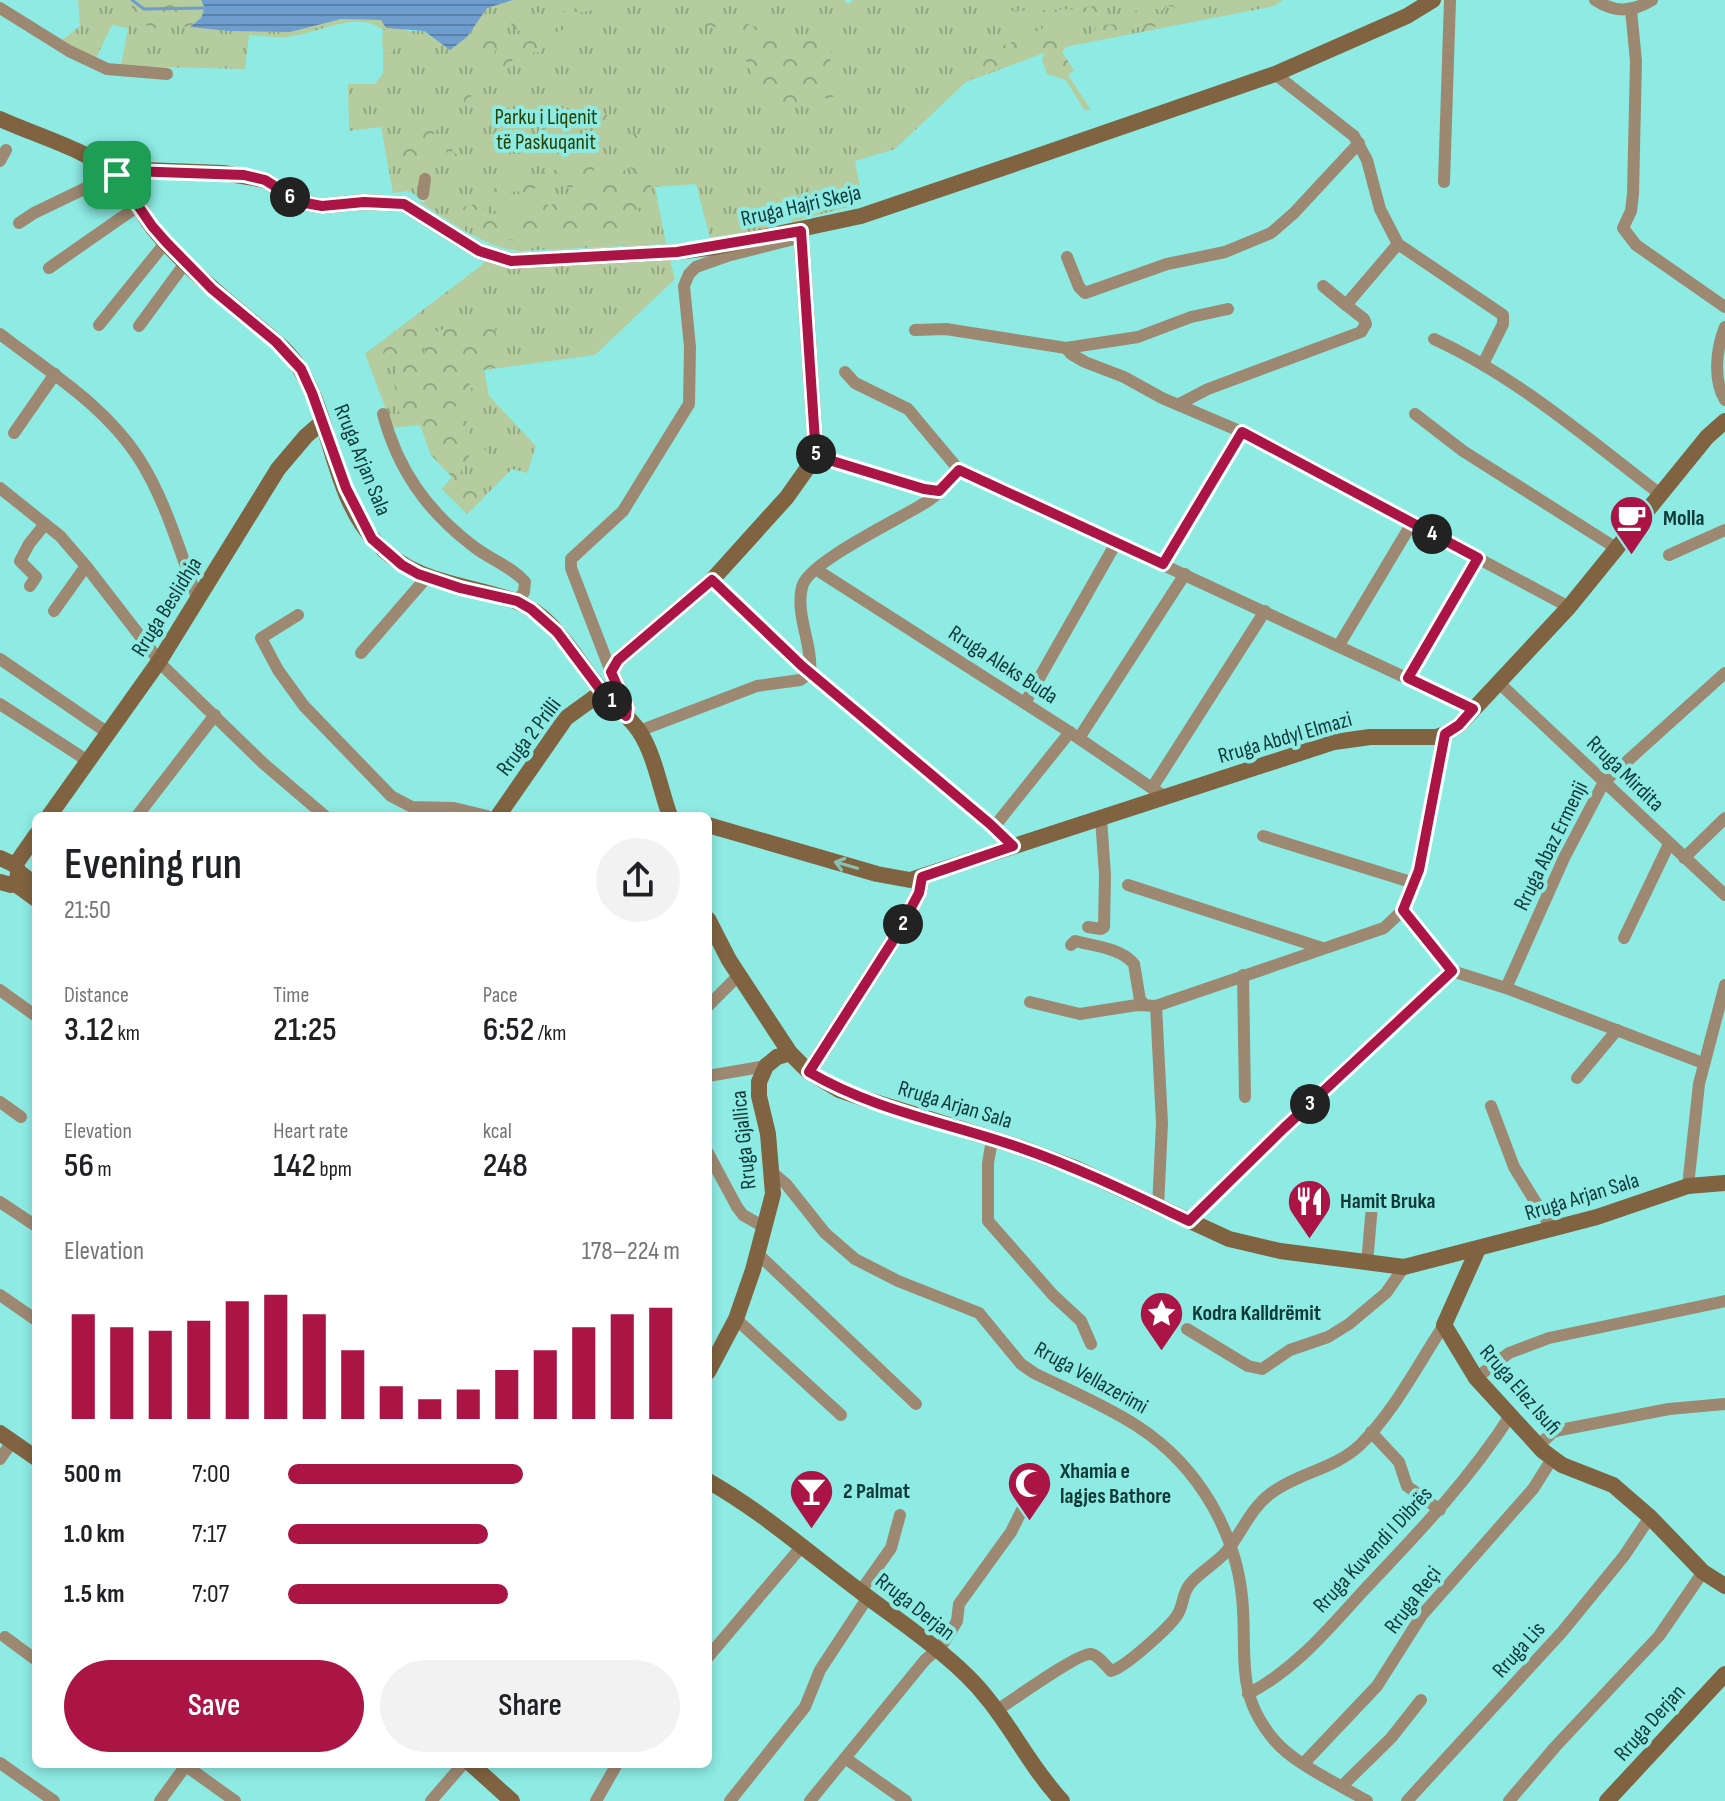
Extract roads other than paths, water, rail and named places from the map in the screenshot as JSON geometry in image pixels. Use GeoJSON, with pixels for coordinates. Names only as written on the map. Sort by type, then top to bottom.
{"type":"FeatureCollection","features":[{"type":"Feature","properties":{"kind":"street","name":"Rruga Hajri Skeja"},"geometry":{"type":"LineString","coordinates":[[117,175],[130,171],[223,173],[265,180],[300,202],[322,206],[364,202],[404,204],[479,251],[511,261],[677,252],[801,234],[861,216],[1275,74],[1407,16],[1433,0]]}},
{"type":"Feature","properties":{"kind":"street"},"geometry":{"type":"LineString","coordinates":[[1444,182],[1450,0]]}},
{"type":"Feature","properties":{"kind":"street"},"geometry":{"type":"LineString","coordinates":[[1595,0],[1610,8],[1631,10],[1652,0]]}},
{"type":"Feature","properties":{"kind":"street"},"geometry":{"type":"LineString","coordinates":[[0,8],[69,51],[107,69],[167,74]]}},
{"type":"Feature","properties":{"kind":"street"},"geometry":{"type":"LineString","coordinates":[[1631,10],[1636,61],[1633,194],[1631,211],[1623,228],[1636,245],[1725,307]]}},
{"type":"Feature","properties":{"kind":"street"},"geometry":{"type":"LineString","coordinates":[[1275,74],[1344,127],[1359,143],[1367,160],[1380,209],[1398,244],[1503,315],[1503,324],[1483,364]]}},
{"type":"Feature","properties":{"kind":"street","name":"Rruga Arjan Sala"},"geometry":{"type":"LineString","coordinates":[[0,119],[84,155],[117,175],[166,242],[212,289],[289,355],[306,379],[346,488],[372,539],[402,565],[427,577],[517,601],[557,632],[602,692],[639,731],[669,812]]}},
{"type":"Feature","properties":{"kind":"street"},"geometry":{"type":"LineString","coordinates":[[1067,257],[1079,287],[1085,293],[1167,264],[1225,252],[1271,233],[1294,213],[1359,143]]}},
{"type":"Feature","properties":{"kind":"street","name":"Rruga Hajri Skeja"},"geometry":{"type":"LineString","coordinates":[[129,189],[137,181],[164,171]]}},
{"type":"Feature","properties":{"kind":"street"},"geometry":{"type":"LineString","coordinates":[[423,194],[425,179]]}},
{"type":"Feature","properties":{"kind":"street"},"geometry":{"type":"LineString","coordinates":[[19,223],[88,187],[138,206]]}},
{"type":"Feature","properties":{"kind":"street"},"geometry":{"type":"LineString","coordinates":[[49,268],[138,206]]}},
{"type":"Feature","properties":{"kind":"street"},"geometry":{"type":"LineString","coordinates":[[611,672],[618,660],[712,580],[787,497],[816,456],[801,234],[696,267],[684,286],[690,347],[689,404],[623,511],[571,559],[571,568],[611,672],[627,708],[626,716]]}},
{"type":"Feature","properties":{"kind":"street"},"geometry":{"type":"LineString","coordinates":[[99,325],[166,242]]}},
{"type":"Feature","properties":{"kind":"street"},"geometry":{"type":"LineString","coordinates":[[1346,305],[1398,244]]}},
{"type":"Feature","properties":{"kind":"street"},"geometry":{"type":"LineString","coordinates":[[139,326],[186,262]]}},
{"type":"Feature","properties":{"kind":"street"},"geometry":{"type":"LineString","coordinates":[[1179,404],[1208,389],[1361,332],[1365,328],[1364,319],[1323,286]]}},
{"type":"Feature","properties":{"kind":"street"},"geometry":{"type":"LineString","coordinates":[[915,330],[946,329],[1066,348],[1138,337],[1191,317],[1228,309]]}},
{"type":"Feature","properties":{"kind":"street"},"geometry":{"type":"LineString","coordinates":[[1725,327],[1718,353],[1720,390],[1725,400]]}},
{"type":"Feature","properties":{"kind":"street"},"geometry":{"type":"LineString","coordinates":[[0,334],[55,374],[107,419],[140,460],[156,492],[198,600]]}},
{"type":"Feature","properties":{"kind":"street"},"geometry":{"type":"LineString","coordinates":[[1434,339],[1483,364],[1520,388],[1660,494]]}},
{"type":"Feature","properties":{"kind":"street"},"geometry":{"type":"LineString","coordinates":[[1066,348],[1085,362],[1242,432],[1569,607]]}},
{"type":"Feature","properties":{"kind":"street"},"geometry":{"type":"LineString","coordinates":[[845,372],[855,383],[908,409],[959,470],[1473,709]]}},
{"type":"Feature","properties":{"kind":"street"},"geometry":{"type":"LineString","coordinates":[[14,433],[55,374]]}},
{"type":"Feature","properties":{"kind":"street"},"geometry":{"type":"LineString","coordinates":[[383,414],[394,450],[422,499],[473,546],[525,582],[524,592],[517,601]]}},
{"type":"Feature","properties":{"kind":"street"},"geometry":{"type":"LineString","coordinates":[[1415,414],[1463,451],[1616,548]]}},
{"type":"Feature","properties":{"kind":"street"},"geometry":{"type":"LineString","coordinates":[[1030,1002],[1080,1014],[1150,1006],[1384,928],[1403,910],[1414,883],[1427,833],[1445,734],[1459,725],[1569,607],[1707,437],[1725,421]]}},
{"type":"Feature","properties":{"kind":"street","name":"Rruga Beslidhja"},"geometry":{"type":"LineString","coordinates":[[52,812],[160,660],[278,469],[321,423]]}},
{"type":"Feature","properties":{"kind":"street"},"geometry":{"type":"LineString","coordinates":[[1163,564],[1242,432]]}},
{"type":"Feature","properties":{"kind":"street"},"geometry":{"type":"LineString","coordinates":[[816,456],[939,491]]}},
{"type":"Feature","properties":{"kind":"street"},"geometry":{"type":"LineString","coordinates":[[639,731],[757,686],[800,680],[810,673],[812,662],[801,595],[806,577],[939,491],[959,470]]}},
{"type":"Feature","properties":{"kind":"street"},"geometry":{"type":"LineString","coordinates":[[0,488],[60,536],[160,660],[264,764],[320,812]]}},
{"type":"Feature","properties":{"kind":"street"},"geometry":{"type":"LineString","coordinates":[[1339,645],[1412,523]]}},
{"type":"Feature","properties":{"kind":"street"},"geometry":{"type":"LineString","coordinates":[[30,586],[35,573],[20,561],[45,524]]}},
{"type":"Feature","properties":{"kind":"street"},"geometry":{"type":"LineString","coordinates":[[1669,555],[1725,530]]}},
{"type":"Feature","properties":{"kind":"street"},"geometry":{"type":"LineString","coordinates":[[1025,703],[1116,543]]}},
{"type":"Feature","properties":{"kind":"street"},"geometry":{"type":"LineString","coordinates":[[1408,678],[1478,558]]}},
{"type":"Feature","properties":{"kind":"street"},"geometry":{"type":"LineString","coordinates":[[54,611],[86,566]]}},
{"type":"Feature","properties":{"kind":"street","name":"Rruga Aleks Buda"},"geometry":{"type":"LineString","coordinates":[[817,570],[1159,792]]}},
{"type":"Feature","properties":{"kind":"street"},"geometry":{"type":"LineString","coordinates":[[994,827],[1075,735],[1185,574]]}},
{"type":"Feature","properties":{"kind":"street"},"geometry":{"type":"LineString","coordinates":[[361,653],[427,577]]}},
{"type":"Feature","properties":{"kind":"street"},"geometry":{"type":"LineString","coordinates":[[712,580],[810,673],[1013,846]]}},
{"type":"Feature","properties":{"kind":"street"},"geometry":{"type":"LineString","coordinates":[[1159,792],[1265,611]]}},
{"type":"Feature","properties":{"kind":"street"},"geometry":{"type":"LineString","coordinates":[[298,615],[261,638],[292,690],[321,725],[376,782],[402,803],[412,807],[454,808],[470,812]]}},
{"type":"Feature","properties":{"kind":"street"},"geometry":{"type":"LineString","coordinates":[[0,659],[108,733]]}},
{"type":"Feature","properties":{"kind":"street","name":"Rruga Abaz Ermenji"},"geometry":{"type":"LineString","coordinates":[[1506,988],[1564,858],[1604,782],[1725,673]]}},
{"type":"Feature","properties":{"kind":"street","name":"Rruga Mirdita"},"geometry":{"type":"LineString","coordinates":[[1498,682],[1725,895]]}},
{"type":"Feature","properties":{"kind":"street","name":"Rruga 2 Prilli"},"geometry":{"type":"LineString","coordinates":[[501,812],[566,718],[602,692]]}},
{"type":"Feature","properties":{"kind":"street"},"geometry":{"type":"LineString","coordinates":[[0,704],[88,761]]}},
{"type":"Feature","properties":{"kind":"street"},"geometry":{"type":"LineString","coordinates":[[140,812],[215,715]]}},
{"type":"Feature","properties":{"kind":"street","name":"Rruga Abdyl Elmazi"},"geometry":{"type":"LineString","coordinates":[[922,877],[1101,818],[1159,792],[1334,742],[1445,734]]}},
{"type":"Feature","properties":{"kind":"street"},"geometry":{"type":"LineString","coordinates":[[1088,927],[1104,927],[1105,875],[1101,818]]}},
{"type":"Feature","properties":{"kind":"street"},"geometry":{"type":"LineString","coordinates":[[1684,858],[1725,818]]}},
{"type":"Feature","properties":{"kind":"street"},"geometry":{"type":"LineString","coordinates":[[712,826],[898,879],[922,877],[919,893],[896,936],[809,1072]]}},
{"type":"Feature","properties":{"kind":"street"},"geometry":{"type":"LineString","coordinates":[[1263,836],[1414,883]]}},
{"type":"Feature","properties":{"kind":"street"},"geometry":{"type":"LineString","coordinates":[[6,873],[32,840]]}},
{"type":"Feature","properties":{"kind":"street"},"geometry":{"type":"LineString","coordinates":[[1624,938],[1669,844]]}},
{"type":"Feature","properties":{"kind":"street"},"geometry":{"type":"LineString","coordinates":[[6,873],[32,883]]}},
{"type":"Feature","properties":{"kind":"street"},"geometry":{"type":"LineString","coordinates":[[6,873],[32,896]]}},
{"type":"Feature","properties":{"kind":"street"},"geometry":{"type":"LineString","coordinates":[[1128,885],[1323,948]]}},
{"type":"Feature","properties":{"kind":"street"},"geometry":{"type":"LineString","coordinates":[[1403,910],[1452,971],[1506,988],[1703,1063]]}},
{"type":"Feature","properties":{"kind":"street","name":"Rruga Arjan Sala"},"geometry":{"type":"LineString","coordinates":[[712,939],[790,1053],[809,1072],[839,1090],[1019,1147],[1075,1168],[1229,1239],[1256,1246],[1404,1267],[1613,1213],[1688,1186],[1725,1183]]}},
{"type":"Feature","properties":{"kind":"street"},"geometry":{"type":"LineString","coordinates":[[1071,945],[1075,941],[1108,949],[1130,959],[1134,964],[1140,1000],[1150,1006]]}},
{"type":"Feature","properties":{"kind":"street"},"geometry":{"type":"LineString","coordinates":[[1189,1221],[1452,971]]}},
{"type":"Feature","properties":{"kind":"street"},"geometry":{"type":"LineString","coordinates":[[712,1002],[739,975]]}},
{"type":"Feature","properties":{"kind":"street"},"geometry":{"type":"LineString","coordinates":[[1243,975],[1245,1097]]}},
{"type":"Feature","properties":{"kind":"street"},"geometry":{"type":"LineString","coordinates":[[1688,1186],[1703,1063],[1725,985]]}},
{"type":"Feature","properties":{"kind":"street"},"geometry":{"type":"LineString","coordinates":[[0,990],[32,1013]]}},
{"type":"Feature","properties":{"kind":"street"},"geometry":{"type":"LineString","coordinates":[[1150,1006],[1162,1123],[1158,1207]]}},
{"type":"Feature","properties":{"kind":"street"},"geometry":{"type":"LineString","coordinates":[[1577,1078],[1617,1030]]}},
{"type":"Feature","properties":{"kind":"street","name":"Rruga Gjallica"},"geometry":{"type":"LineString","coordinates":[[712,1357],[736,1319],[758,1254],[773,1194],[773,1173],[759,1082],[766,1066],[777,1057],[790,1053]]}},
{"type":"Feature","properties":{"kind":"street"},"geometry":{"type":"LineString","coordinates":[[712,1075],[766,1066]]}},
{"type":"Feature","properties":{"kind":"street"},"geometry":{"type":"LineString","coordinates":[[0,1102],[21,1117]]}},
{"type":"Feature","properties":{"kind":"street"},"geometry":{"type":"LineString","coordinates":[[1491,1106],[1514,1167],[1552,1229]]}},
{"type":"Feature","properties":{"kind":"street"},"geometry":{"type":"LineString","coordinates":[[992,1140],[988,1163],[988,1221],[1053,1295],[1081,1321],[1091,1344]]}},
{"type":"Feature","properties":{"kind":"street"},"geometry":{"type":"LineString","coordinates":[[712,1160],[743,1215],[764,1227]]}},
{"type":"Feature","properties":{"kind":"street","name":"Rruga Vellazerimi"},"geometry":{"type":"LineString","coordinates":[[773,1173],[786,1184],[825,1233],[855,1259],[885,1276],[979,1313],[1021,1364],[1116,1413],[1153,1437],[1194,1476],[1231,1545],[1241,1583],[1244,1677],[1256,1712],[1275,1741],[1304,1763],[1367,1801]]}},
{"type":"Feature","properties":{"kind":"street"},"geometry":{"type":"LineString","coordinates":[[1367,1264],[1372,1205],[1381,1200],[1416,1202]]}},
{"type":"Feature","properties":{"kind":"street"},"geometry":{"type":"LineString","coordinates":[[0,1202],[32,1223]]}},
{"type":"Feature","properties":{"kind":"street"},"geometry":{"type":"LineString","coordinates":[[996,1711],[1085,1655],[1095,1656],[1111,1671],[1117,1669],[1174,1620],[1179,1613],[1183,1593],[1231,1545],[1268,1495],[1342,1459],[1360,1446],[1444,1325],[1478,1249]]}},
{"type":"Feature","properties":{"kind":"street"},"geometry":{"type":"LineString","coordinates":[[758,1254],[916,1404]]}},
{"type":"Feature","properties":{"kind":"street"},"geometry":{"type":"LineString","coordinates":[[1187,1329],[1248,1366],[1262,1369],[1290,1350],[1328,1337],[1349,1324],[1386,1293],[1404,1267]]}},
{"type":"Feature","properties":{"kind":"street"},"geometry":{"type":"LineString","coordinates":[[0,1295],[32,1317]]}},
{"type":"Feature","properties":{"kind":"street"},"geometry":{"type":"LineString","coordinates":[[1476,1378],[1509,1353],[1549,1338],[1725,1301]]}},
{"type":"Feature","properties":{"kind":"street"},"geometry":{"type":"LineString","coordinates":[[736,1319],[841,1415]]}},
{"type":"Feature","properties":{"kind":"street","name":"Rruga Elez Isufi"},"geometry":{"type":"LineString","coordinates":[[1444,1325],[1476,1378],[1538,1446],[1552,1459],[1613,1485],[1650,1517],[1703,1572],[1725,1586]]}},
{"type":"Feature","properties":{"kind":"street"},"geometry":{"type":"LineString","coordinates":[[1538,1446],[1553,1432],[1560,1430],[1669,1409],[1725,1404]]}},
{"type":"Feature","properties":{"kind":"street","name":"Rruga Kuvendi I Dibrës"},"geometry":{"type":"LineString","coordinates":[[1248,1694],[1289,1669],[1440,1510],[1485,1456],[1510,1416]]}},
{"type":"Feature","properties":{"kind":"street"},"geometry":{"type":"LineString","coordinates":[[1371,1432],[1399,1462],[1407,1486],[1440,1510]]}},
{"type":"Feature","properties":{"kind":"street"},"geometry":{"type":"LineString","coordinates":[[0,1459],[6,1437],[32,1450]]}},
{"type":"Feature","properties":{"kind":"street","name":"Rruga Reçi"},"geometry":{"type":"LineString","coordinates":[[1304,1763],[1377,1686],[1422,1615],[1518,1507],[1552,1459]]}},
{"type":"Feature","properties":{"kind":"street","name":"Rruga Derjan"},"geometry":{"type":"LineString","coordinates":[[712,1483],[751,1507],[936,1650],[975,1684],[1031,1764],[1062,1801]]}},
{"type":"Feature","properties":{"kind":"street"},"geometry":{"type":"LineString","coordinates":[[810,1801],[957,1621],[959,1604],[1011,1532],[1025,1504]]}},
{"type":"Feature","properties":{"kind":"street"},"geometry":{"type":"LineString","coordinates":[[730,1801],[805,1707],[820,1670],[891,1548],[900,1515]]}},
{"type":"Feature","properties":{"kind":"street","name":"Rruga Lis"},"geometry":{"type":"LineString","coordinates":[[1407,1801],[1562,1632],[1624,1556],[1650,1517]]}},
{"type":"Feature","properties":{"kind":"street"},"geometry":{"type":"LineString","coordinates":[[712,1652],[802,1546]]}},
{"type":"Feature","properties":{"kind":"street"},"geometry":{"type":"LineString","coordinates":[[1509,1801],[1659,1636],[1703,1572]]}},
{"type":"Feature","properties":{"kind":"street"},"geometry":{"type":"LineString","coordinates":[[5,1637],[32,1657]]}},
{"type":"Feature","properties":{"kind":"street","name":"Rruga Derjan"},"geometry":{"type":"LineString","coordinates":[[1607,1801],[1725,1674]]}},
{"type":"Feature","properties":{"kind":"street"},"geometry":{"type":"LineString","coordinates":[[1342,1786],[1391,1738],[1421,1700]]}},
{"type":"Feature","properties":{"kind":"street"},"geometry":{"type":"LineString","coordinates":[[845,1758],[906,1801]]}},
{"type":"Feature","properties":{"kind":"street"},"geometry":{"type":"LineString","coordinates":[[0,1763],[54,1801]]}},
{"type":"Feature","properties":{"kind":"street"},"geometry":{"type":"LineString","coordinates":[[160,1801],[181,1768]]}},
{"type":"Feature","properties":{"kind":"street"},"geometry":{"type":"LineString","coordinates":[[185,1768],[235,1801]]}},
{"type":"Feature","properties":{"kind":"street"},"geometry":{"type":"LineString","coordinates":[[431,1801],[460,1768]]}},
{"type":"Feature","properties":{"kind":"street"},"geometry":{"type":"LineString","coordinates":[[475,1768],[512,1801]]}},
{"type":"Feature","properties":{"kind":"street"},"geometry":{"type":"LineString","coordinates":[[596,1801],[615,1768]]}},
{"type":"Feature","properties":{"kind":"water"},"geometry":{"type":"Polygon","coordinates":[[[201,0],[513,0],[487,8],[467,37],[450,50],[424,31],[386,28],[381,20],[341,19],[290,32],[190,27],[201,18],[205,8],[201,0]]]}},
{"type":"Feature","properties":{"kind":"waterway"},"geometry":{"type":"LineString","coordinates":[[132,0],[144,9],[205,8]]}},
{"type":"Feature","properties":{"kind":"place","name":"Molla"},"geometry":{"type":"Point","coordinates":[1632,557]}},
{"type":"Feature","properties":{"kind":"place","name":"Hamit Bruka"},"geometry":{"type":"Point","coordinates":[1309,1240]}},
{"type":"Feature","properties":{"kind":"place","name":"Kodra Kalldrëmit"},"geometry":{"type":"Point","coordinates":[1161,1352]}},
{"type":"Feature","properties":{"kind":"place","name":"Xhamia e lagjes Bathore"},"geometry":{"type":"Point","coordinates":[1029,1523]}},
{"type":"Feature","properties":{"kind":"place","name":"2 Palmat"},"geometry":{"type":"Point","coordinates":[812,1530]}},
{"type":"Feature","properties":{"kind":"park label","name":"Parku i Liqenit të Paskuqanit"},"geometry":{"type":"Point","coordinates":[546,130]}}]}
